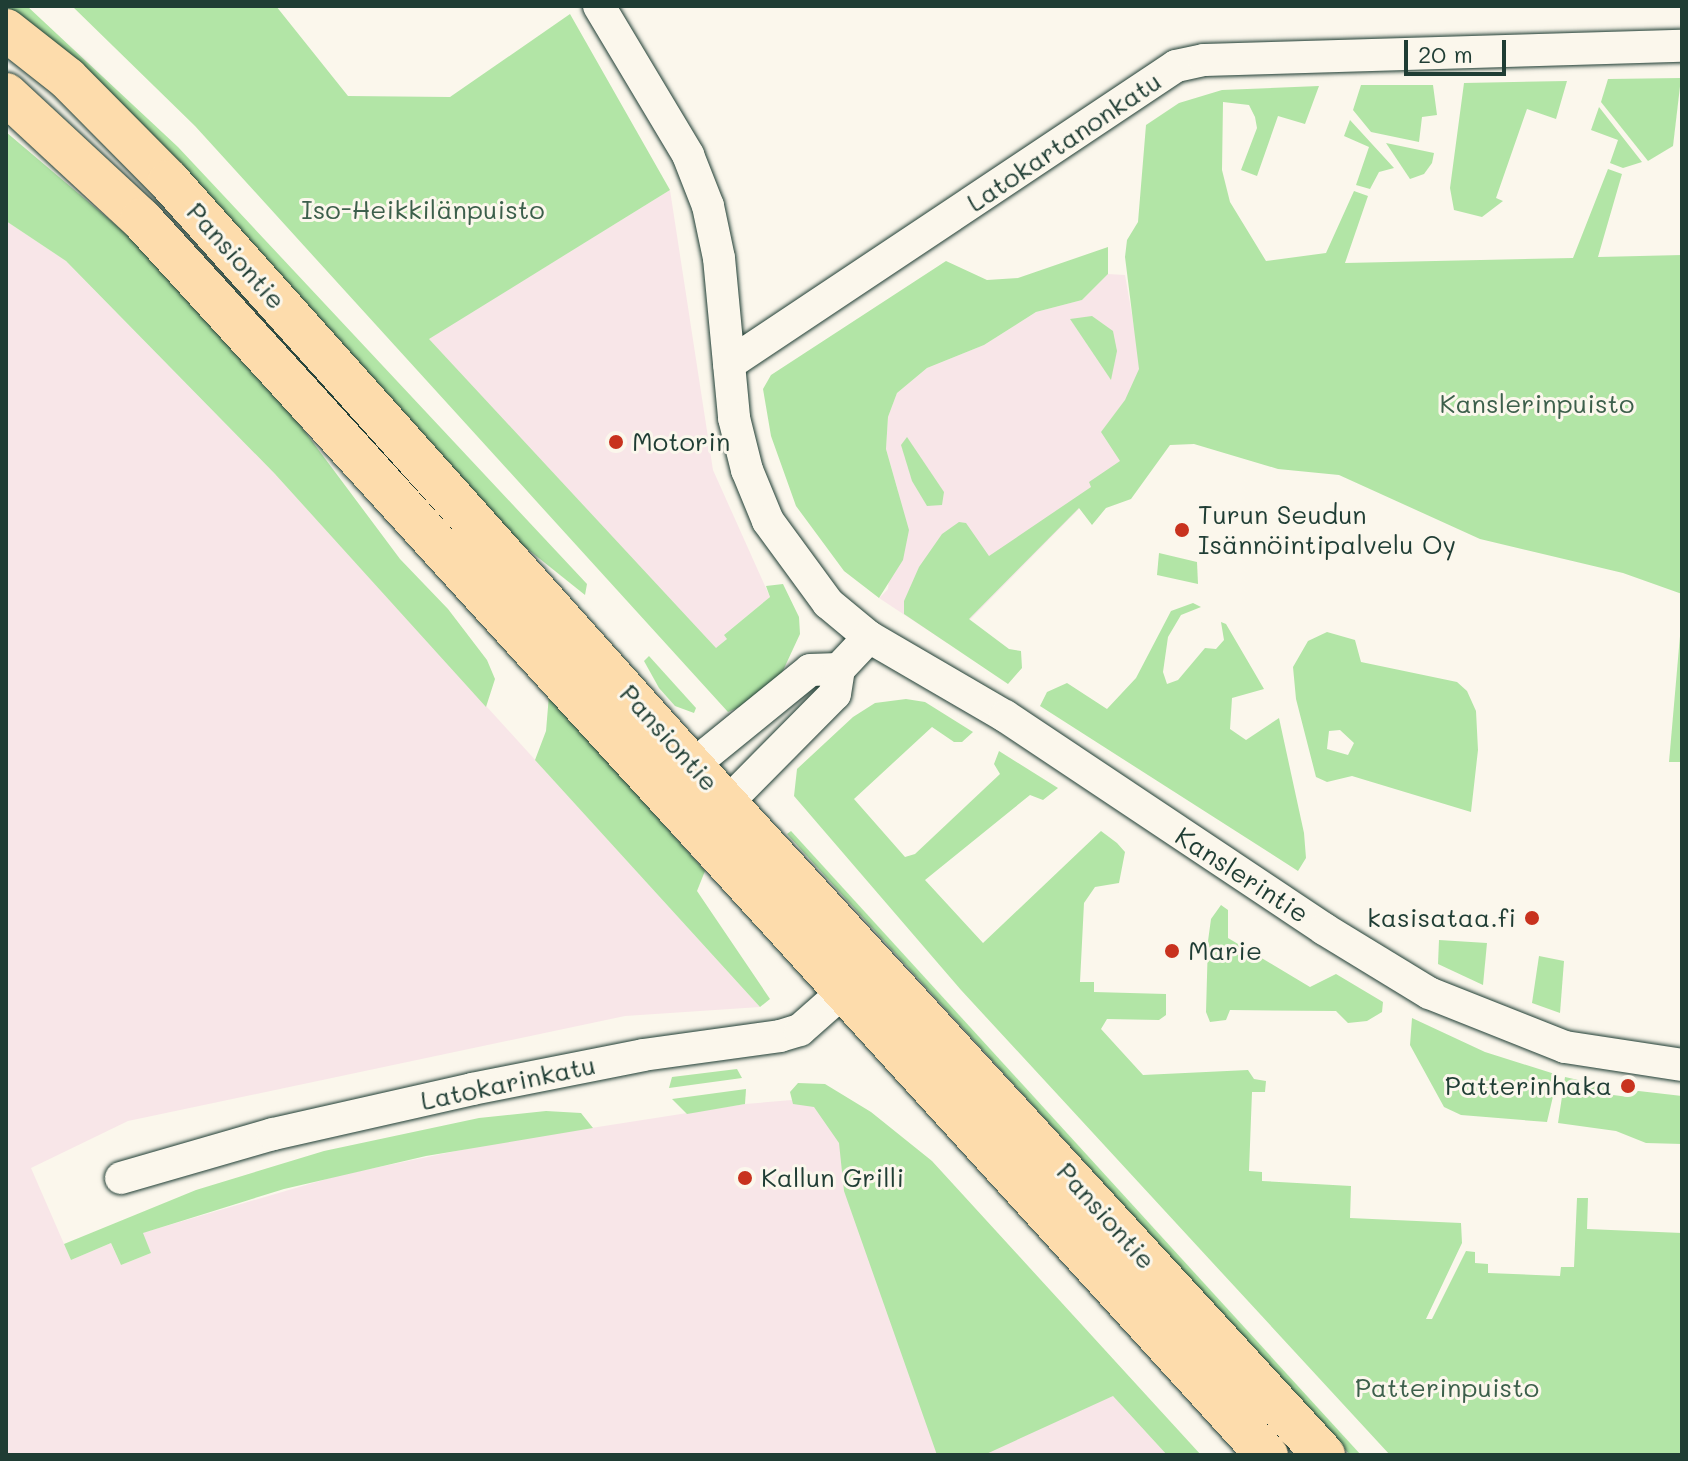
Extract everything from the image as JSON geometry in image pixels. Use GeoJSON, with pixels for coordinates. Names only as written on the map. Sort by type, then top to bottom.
{"type":"FeatureCollection","features":[{"type":"Feature","properties":{"kind":"main road","name":"Pansiontie"},"geometry":{"type":"LineString","coordinates":[[6,30],[67,78],[169,181],[692,766],[876,963],[1324,1455]]}},
{"type":"Feature","properties":{"kind":"main road","name":"Pansiontie"},"geometry":{"type":"LineString","coordinates":[[6,94],[141,219],[1267,1455]]}},
{"type":"Feature","properties":{"kind":"street","name":"Kanslerintie"},"geometry":{"type":"LineString","coordinates":[[611,10],[688,155],[708,206],[737,431],[768,521],[803,575],[869,637],[1005,716],[1324,929],[1429,993],[1565,1047],[1682,1065]]}},
{"type":"Feature","properties":{"kind":"street","name":"Latokartanonkatu"},"geometry":{"type":"LineString","coordinates":[[729,364],[1176,66],[1218,60],[1682,46]]}},
{"type":"Feature","properties":{"kind":"street"},"geometry":{"type":"LineString","coordinates":[[839,669],[810,670],[692,766],[678,809],[727,803],[835,694],[839,669],[869,637]]}},
{"type":"Feature","properties":{"kind":"street","name":"Latokarinkatu"},"geometry":{"type":"LineString","coordinates":[[121,1178],[273,1134],[472,1089],[643,1055],[780,1036],[800,1030],[876,963]]}},
{"type":"Feature","properties":{"kind":"shaded area","name":"Motorin"},"geometry":{"type":"Polygon","coordinates":[[[670,190],[713,470],[770,597],[725,634],[728,639],[716,649],[428,339],[670,190]]]}},
{"type":"Feature","properties":{"kind":"shaded area"},"geometry":{"type":"Polygon","coordinates":[[[6,221],[66,261],[275,474],[760,1007],[625,1016],[128,1121],[31,1168],[71,1260],[111,1243],[121,1265],[151,1253],[142,1233],[340,1175],[495,1143],[745,1104],[792,1100],[854,1111],[1167,1455],[6,1455],[6,221]]]}},
{"type":"Feature","properties":{"kind":"shaded area"},"geometry":{"type":"Polygon","coordinates":[[[1108,274],[1125,275],[1155,446],[1080,508],[947,643],[879,598],[888,589],[898,491],[886,449],[888,417],[897,393],[927,368],[984,345],[1036,312],[1082,300],[1108,274]]]}},
{"type":"Feature","properties":{"kind":"green space"},"geometry":{"type":"Polygon","coordinates":[[[6,6],[27,6],[178,147],[587,584],[585,595],[520,543],[53,44],[6,6]]]}},
{"type":"Feature","properties":{"kind":"green space","name":"Iso-Heikkilänpuisto"},"geometry":{"type":"Polygon","coordinates":[[[72,6],[276,6],[348,96],[450,97],[570,14],[670,190],[429,339],[716,648],[727,639],[724,635],[770,597],[766,586],[783,584],[799,617],[800,634],[780,677],[753,701],[728,712],[195,126],[72,6]]]}},
{"type":"Feature","properties":{"kind":"green space"},"geometry":{"type":"Polygon","coordinates":[[[1681,78],[1673,146],[1648,161],[1601,102],[1608,79],[1681,78]]]}},
{"type":"Feature","properties":{"kind":"green space"},"geometry":{"type":"Polygon","coordinates":[[[1567,81],[1556,119],[1527,109],[1496,198],[1503,201],[1482,217],[1454,210],[1450,188],[1464,83],[1567,81]]]}},
{"type":"Feature","properties":{"kind":"green space"},"geometry":{"type":"Polygon","coordinates":[[[1361,85],[1433,85],[1437,115],[1422,117],[1419,142],[1371,132],[1353,110],[1361,85]]]}},
{"type":"Feature","properties":{"kind":"green space","name":"Kanslerinpuisto"},"geometry":{"type":"Polygon","coordinates":[[[1319,86],[1305,124],[1278,116],[1257,176],[1241,170],[1257,128],[1255,117],[1249,105],[1223,102],[1222,170],[1230,202],[1266,261],[1326,253],[1354,191],[1368,196],[1345,263],[1573,258],[1608,169],[1622,174],[1598,257],[1682,255],[1682,594],[1623,573],[1480,539],[1339,475],[1278,469],[1194,444],[1170,445],[1131,499],[1106,508],[1092,525],[1079,508],[969,619],[1009,649],[1021,651],[1022,668],[1008,684],[904,614],[904,601],[919,567],[942,534],[959,522],[966,523],[989,556],[1091,487],[1089,482],[1120,461],[1101,432],[1125,400],[1139,369],[1125,257],[1127,240],[1138,222],[1146,125],[1179,103],[1222,90],[1319,86]]]}},
{"type":"Feature","properties":{"kind":"green space"},"geometry":{"type":"Polygon","coordinates":[[[1599,107],[1642,162],[1623,168],[1610,163],[1618,140],[1591,130],[1599,107]]]}},
{"type":"Feature","properties":{"kind":"green space"},"geometry":{"type":"Polygon","coordinates":[[[1350,120],[1394,168],[1379,172],[1370,189],[1356,185],[1369,147],[1344,136],[1350,120]]]}},
{"type":"Feature","properties":{"kind":"green space"},"geometry":{"type":"Polygon","coordinates":[[[6,132],[137,243],[291,413],[400,559],[448,609],[487,660],[495,679],[486,707],[275,474],[66,261],[6,221],[6,132]]]}},
{"type":"Feature","properties":{"kind":"green space"},"geometry":{"type":"Polygon","coordinates":[[[1386,143],[1434,153],[1432,163],[1424,174],[1410,179],[1386,143]]]}},
{"type":"Feature","properties":{"kind":"green space"},"geometry":{"type":"Polygon","coordinates":[[[1108,247],[1108,274],[1082,300],[1036,312],[984,345],[927,368],[897,393],[888,417],[886,449],[909,530],[903,560],[879,598],[844,571],[796,506],[771,436],[763,389],[771,375],[946,261],[987,280],[1018,278],[1108,247]]]}},
{"type":"Feature","properties":{"kind":"green space"},"geometry":{"type":"Polygon","coordinates":[[[1092,316],[1113,331],[1117,351],[1111,380],[1070,319],[1092,316]]]}},
{"type":"Feature","properties":{"kind":"green space"},"geometry":{"type":"Polygon","coordinates":[[[907,437],[944,492],[942,505],[927,506],[912,481],[901,445],[907,437]]]}},
{"type":"Feature","properties":{"kind":"green space"},"geometry":{"type":"Polygon","coordinates":[[[1159,553],[1197,562],[1198,584],[1157,575],[1159,553]]]}},
{"type":"Feature","properties":{"kind":"green space"},"geometry":{"type":"Polygon","coordinates":[[[1193,603],[1201,607],[1181,615],[1168,637],[1163,672],[1167,684],[1178,680],[1205,648],[1216,649],[1224,640],[1221,622],[1226,624],[1264,689],[1232,698],[1230,729],[1246,740],[1279,718],[1304,833],[1306,858],[1298,871],[1040,706],[1047,692],[1067,683],[1107,709],[1136,678],[1171,611],[1193,603]]]}},
{"type":"Feature","properties":{"kind":"green space"},"geometry":{"type":"Polygon","coordinates":[[[1682,621],[1682,762],[1669,762],[1680,636],[1682,621]]]}},
{"type":"Feature","properties":{"kind":"green space"},"geometry":{"type":"Polygon","coordinates":[[[1327,632],[1355,640],[1361,662],[1457,682],[1467,691],[1476,711],[1478,750],[1471,812],[1352,776],[1327,782],[1316,777],[1296,699],[1293,667],[1308,641],[1327,632]],[[1340,730],[1329,731],[1327,749],[1348,755],[1354,743],[1340,730]]]}},
{"type":"Feature","properties":{"kind":"green space"},"geometry":{"type":"Polygon","coordinates":[[[649,656],[696,708],[694,713],[675,706],[659,688],[644,661],[649,656]]]}},
{"type":"Feature","properties":{"kind":"green space"},"geometry":{"type":"Polygon","coordinates":[[[549,695],[705,871],[697,891],[770,999],[760,1007],[535,760],[546,731],[549,695]]]}},
{"type":"Feature","properties":{"kind":"green space","name":"Patterinpuisto"},"geometry":{"type":"Polygon","coordinates":[[[906,699],[925,702],[973,732],[962,742],[954,742],[932,727],[854,799],[905,857],[915,854],[1000,774],[994,764],[999,751],[1058,788],[1043,800],[1030,795],[925,880],[983,943],[1101,831],[1117,843],[1125,852],[1119,883],[1095,887],[1084,903],[1080,982],[1094,982],[1094,992],[1166,994],[1166,1015],[1159,1020],[1107,1019],[1101,1029],[1143,1075],[1248,1070],[1254,1079],[1266,1081],[1265,1092],[1252,1092],[1249,1171],[1262,1172],[1262,1181],[1351,1186],[1350,1218],[1461,1223],[1462,1243],[1426,1319],[1432,1319],[1466,1251],[1475,1252],[1475,1263],[1488,1264],[1488,1273],[1560,1276],[1561,1267],[1574,1267],[1577,1198],[1588,1198],[1587,1229],[1682,1233],[1682,1455],[1390,1455],[961,990],[794,796],[797,769],[853,717],[875,703],[906,699]]]}},
{"type":"Feature","properties":{"kind":"green space"},"geometry":{"type":"Polygon","coordinates":[[[791,831],[1361,1455],[1350,1455],[787,834],[791,831]]]}},
{"type":"Feature","properties":{"kind":"green space"},"geometry":{"type":"Polygon","coordinates":[[[1221,905],[1228,910],[1228,938],[1310,987],[1336,974],[1383,1002],[1382,1012],[1367,1021],[1348,1023],[1336,1011],[1230,1010],[1226,1020],[1210,1022],[1206,1012],[1208,941],[1211,919],[1221,905]]]}},
{"type":"Feature","properties":{"kind":"green space"},"geometry":{"type":"Polygon","coordinates":[[[1439,940],[1487,943],[1483,985],[1438,964],[1439,940]]]}},
{"type":"Feature","properties":{"kind":"green space"},"geometry":{"type":"Polygon","coordinates":[[[1539,956],[1564,961],[1560,1013],[1532,1003],[1539,956]]]}},
{"type":"Feature","properties":{"kind":"green space"},"geometry":{"type":"Polygon","coordinates":[[[1412,1018],[1485,1052],[1558,1075],[1547,1122],[1461,1115],[1444,1107],[1410,1045],[1412,1018]]]}},
{"type":"Feature","properties":{"kind":"green space"},"geometry":{"type":"Polygon","coordinates":[[[737,1069],[742,1078],[669,1088],[672,1077],[737,1069]]]}},
{"type":"Feature","properties":{"kind":"green space"},"geometry":{"type":"Polygon","coordinates":[[[1565,1077],[1605,1086],[1606,1094],[1628,1097],[1630,1090],[1682,1096],[1682,1144],[1646,1143],[1616,1131],[1558,1123],[1565,1077]]]}},
{"type":"Feature","properties":{"kind":"green space"},"geometry":{"type":"Polygon","coordinates":[[[798,1083],[825,1084],[871,1112],[932,1161],[1201,1455],[1167,1455],[1113,1396],[984,1455],[937,1455],[844,1191],[839,1143],[814,1107],[793,1104],[790,1092],[798,1083]]]}},
{"type":"Feature","properties":{"kind":"green space"},"geometry":{"type":"Polygon","coordinates":[[[746,1089],[745,1104],[687,1114],[672,1099],[746,1089]]]}},
{"type":"Feature","properties":{"kind":"green space"},"geometry":{"type":"Polygon","coordinates":[[[546,1111],[581,1113],[593,1128],[426,1156],[284,1189],[143,1233],[151,1253],[121,1265],[111,1243],[71,1260],[64,1244],[196,1190],[324,1151],[479,1118],[546,1111]]]}},
{"type":"Feature","properties":{"kind":"place","name":"Motorin"},"geometry":{"type":"Point","coordinates":[616,442]}},
{"type":"Feature","properties":{"kind":"place","name":"Turun Seudun Isännöintipalvelu Oy"},"geometry":{"type":"Point","coordinates":[1182,530]}},
{"type":"Feature","properties":{"kind":"place","name":"kasisataa.fi"},"geometry":{"type":"Point","coordinates":[1532,918]}},
{"type":"Feature","properties":{"kind":"place","name":"Marie"},"geometry":{"type":"Point","coordinates":[1172,951]}},
{"type":"Feature","properties":{"kind":"place","name":"Patterinhaka"},"geometry":{"type":"Point","coordinates":[1628,1086]}},
{"type":"Feature","properties":{"kind":"place","name":"Kallun Grilli"},"geometry":{"type":"Point","coordinates":[745,1178]}}]}
